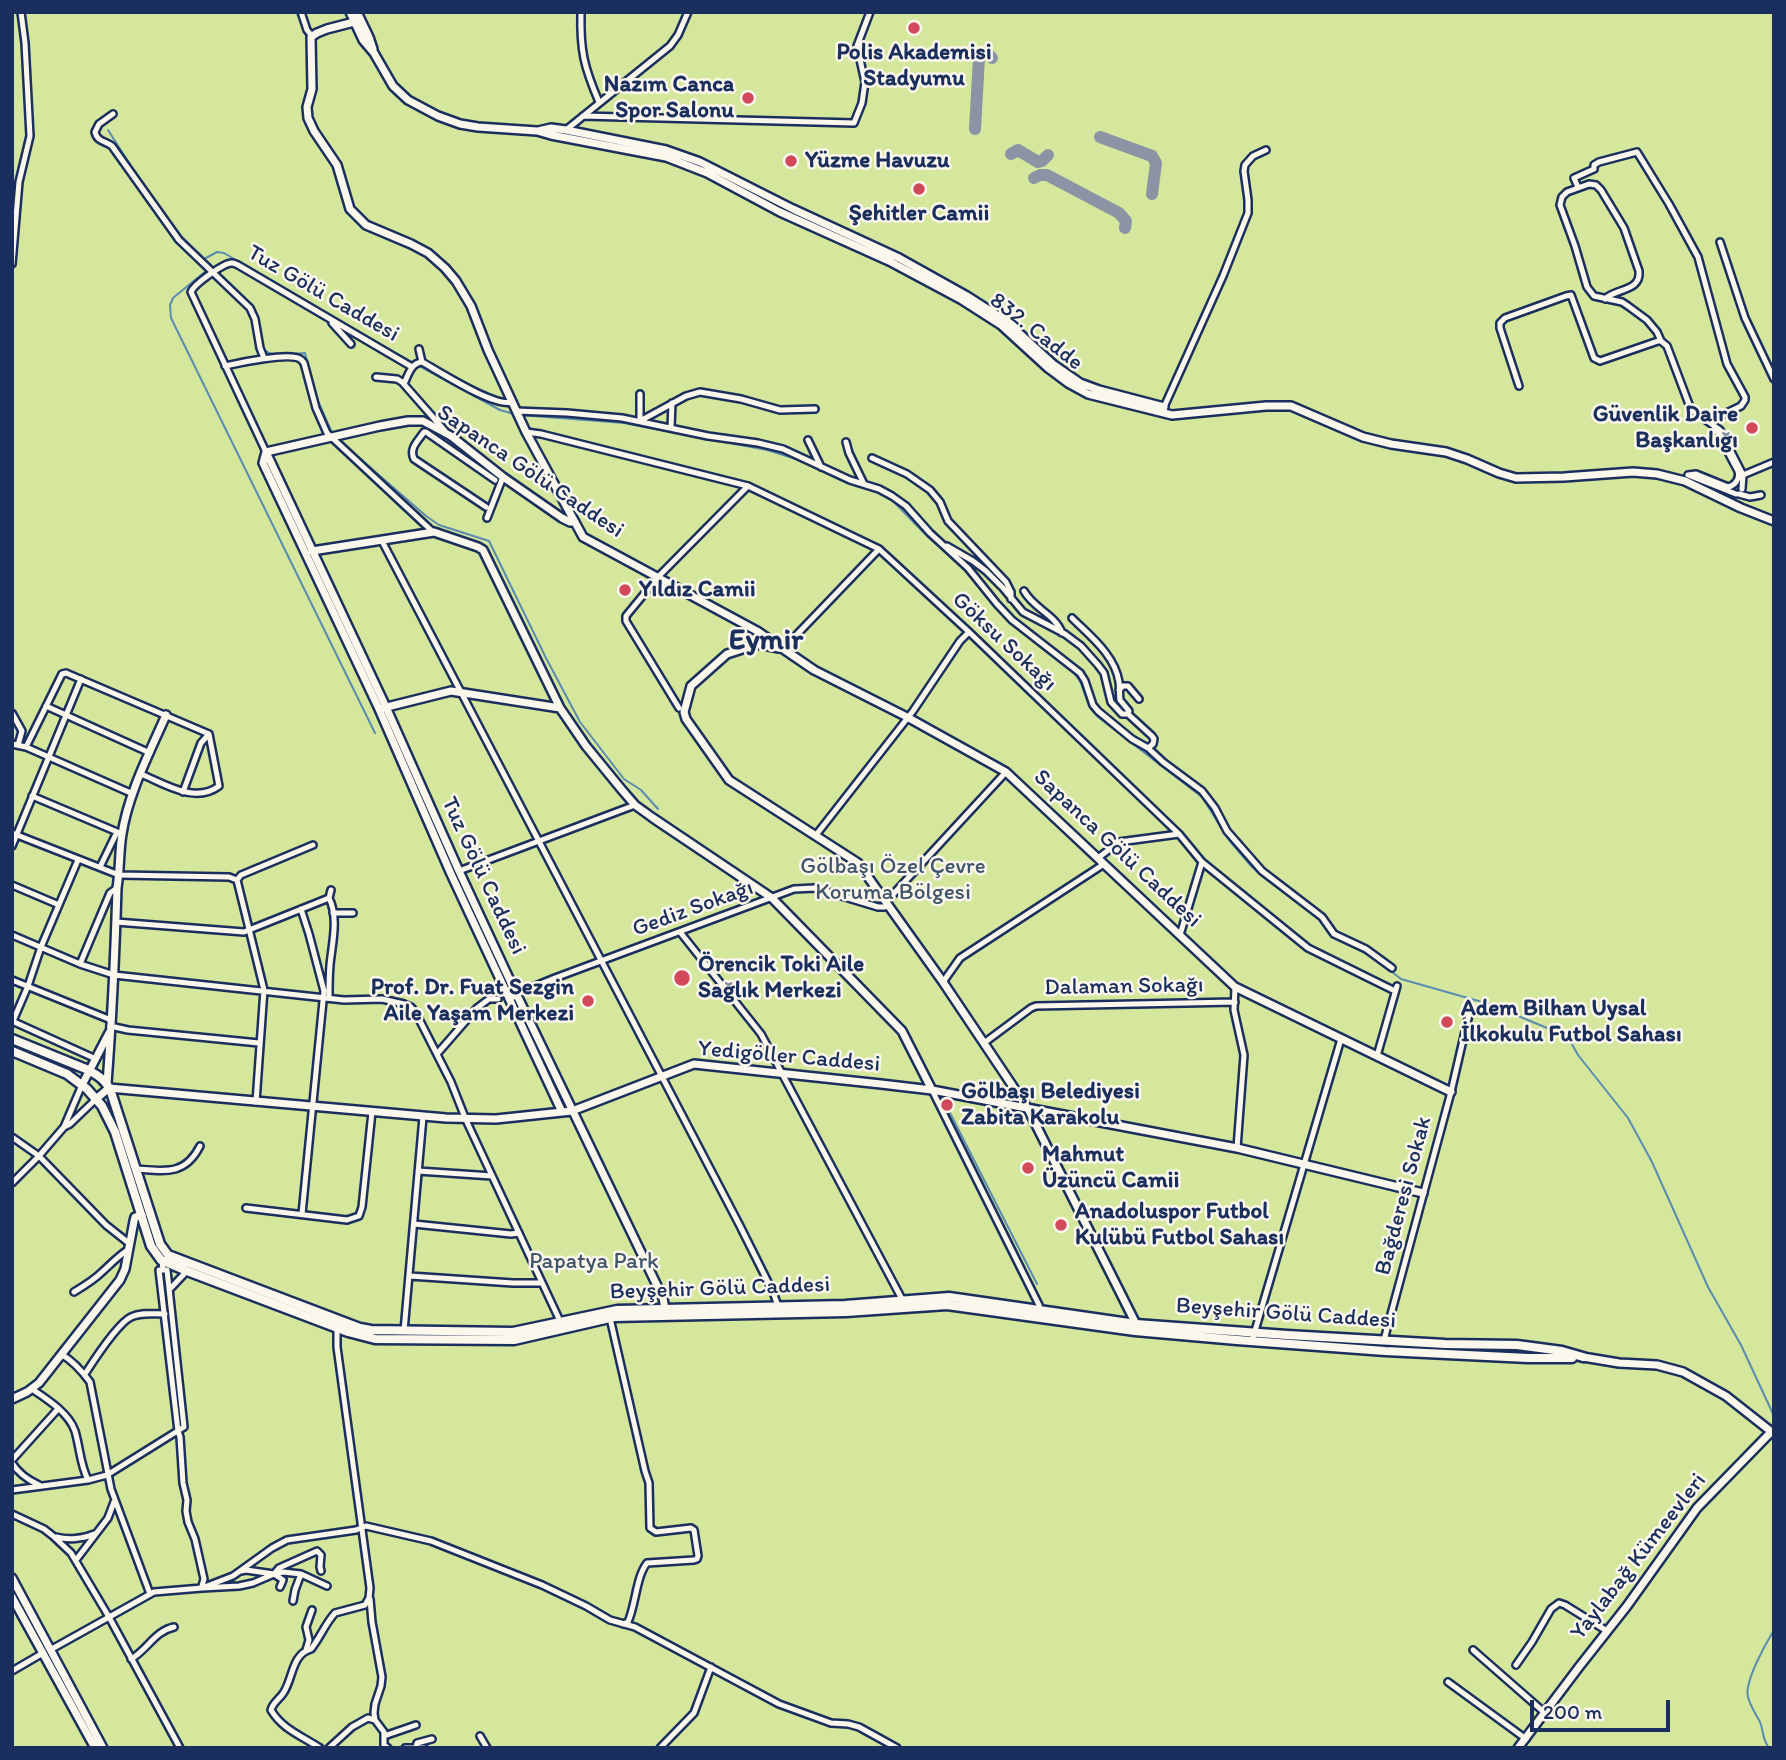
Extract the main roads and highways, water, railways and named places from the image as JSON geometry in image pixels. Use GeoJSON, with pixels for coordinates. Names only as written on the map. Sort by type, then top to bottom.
{"type":"FeatureCollection","features":[{"type":"Feature","properties":{"kind":"main road"},"geometry":{"type":"LineString","coordinates":[[12,1039],[90,1071],[102,1077],[108,1085],[136,1169],[143,1204],[142,1215],[149,1223]]}},
{"type":"Feature","properties":{"kind":"main road"},"geometry":{"type":"LineString","coordinates":[[12,1051],[67,1074],[99,1102],[115,1132],[149,1223],[160,1244],[164,1261],[187,1272],[339,1324]]}},
{"type":"Feature","properties":{"kind":"main road","name":"Beyşehir Gölü Caddesi"},"geometry":{"type":"LineString","coordinates":[[164,1261],[177,1259],[359,1332],[513,1332],[561,1324],[617,1310],[845,1305],[949,1297],[1041,1314],[1135,1327],[1385,1351],[1528,1358],[1583,1357],[1517,1345],[1253,1337]]}},
{"type":"Feature","properties":{"kind":"main road"},"geometry":{"type":"LineString","coordinates":[[359,1332],[374,1339],[514,1340],[561,1324],[666,1311],[846,1312],[947,1305],[1041,1314]]}},
{"type":"Feature","properties":{"kind":"waterway"},"geometry":{"type":"LineString","coordinates":[[108,130],[179,234],[253,306],[258,316],[261,337]]}},
{"type":"Feature","properties":{"kind":"waterway"},"geometry":{"type":"LineString","coordinates":[[204,259],[217,252],[224,253],[388,349],[500,410],[514,414]]}},
{"type":"Feature","properties":{"kind":"waterway"},"geometry":{"type":"LineString","coordinates":[[212,266],[173,298],[170,305],[171,318],[375,733]]}},
{"type":"Feature","properties":{"kind":"waterway"},"geometry":{"type":"LineString","coordinates":[[263,349],[277,355]]}},
{"type":"Feature","properties":{"kind":"waterway"},"geometry":{"type":"LineString","coordinates":[[293,354],[305,353],[318,401],[333,435]]}},
{"type":"Feature","properties":{"kind":"waterway"},"geometry":{"type":"LineString","coordinates":[[520,415],[624,423],[767,450],[799,460],[847,483],[882,494],[894,502],[963,568],[1005,616]]}},
{"type":"Feature","properties":{"kind":"waterway"},"geometry":{"type":"LineString","coordinates":[[340,441],[439,525],[489,541],[580,722],[624,779],[641,790],[658,809]]}},
{"type":"Feature","properties":{"kind":"waterway"},"geometry":{"type":"LineString","coordinates":[[1011,623],[1072,671],[1080,681],[1089,706],[1098,717],[1202,797],[1229,840],[1251,866],[1317,917],[1331,936],[1373,957],[1401,979],[1489,1004],[1569,1039],[1578,1055],[1628,1118],[1652,1162],[1708,1287],[1741,1345],[1774,1416]]}},
{"type":"Feature","properties":{"kind":"waterway"},"geometry":{"type":"LineString","coordinates":[[952,1101],[949,1111],[1037,1284]]}},
{"type":"Feature","properties":{"kind":"waterway"},"geometry":{"type":"LineString","coordinates":[[1769,1748],[1749,1700],[1748,1690],[1756,1663],[1774,1630]]}},
{"type":"Feature","properties":{"kind":"place","name":"Polis Akademisi Stadyumu"},"geometry":{"type":"Point","coordinates":[914,28]}},
{"type":"Feature","properties":{"kind":"place","name":"Nazım Canca Spor Salonu"},"geometry":{"type":"Point","coordinates":[748,98]}},
{"type":"Feature","properties":{"kind":"place","name":"Yüzme Havuzu"},"geometry":{"type":"Point","coordinates":[791,161]}},
{"type":"Feature","properties":{"kind":"place","name":"Şehitler Camii"},"geometry":{"type":"Point","coordinates":[919,189]}},
{"type":"Feature","properties":{"kind":"place","name":"Güvenlik Daire Başkanlığı"},"geometry":{"type":"Point","coordinates":[1752,428]}},
{"type":"Feature","properties":{"kind":"place","name":"Yıldız Camii"},"geometry":{"type":"Point","coordinates":[625,590]}},
{"type":"Feature","properties":{"kind":"place","name":"Örencik Toki Aile Sağlık Merkezi"},"geometry":{"type":"Point","coordinates":[682,978]}},
{"type":"Feature","properties":{"kind":"place","name":"Prof. Dr. Fuat Sezgin Aile Yaşam Merkezi"},"geometry":{"type":"Point","coordinates":[588,1001]}},
{"type":"Feature","properties":{"kind":"place","name":"Adem Bilhan Uysal İlkokulu Futbol Sahası"},"geometry":{"type":"Point","coordinates":[1447,1022]}},
{"type":"Feature","properties":{"kind":"place","name":"Gölbaşı Belediyesi Zabita Karakolu"},"geometry":{"type":"Point","coordinates":[947,1105]}},
{"type":"Feature","properties":{"kind":"place","name":"Mahmut Üzüncü Camii"},"geometry":{"type":"Point","coordinates":[1028,1168]}},
{"type":"Feature","properties":{"kind":"place","name":"Anadoluspor Futbol Kulübü Futbol Sahası"},"geometry":{"type":"Point","coordinates":[1061,1225]}},
{"type":"Feature","properties":{"kind":"district","name":"Eymir"},"geometry":{"type":"Point","coordinates":[766,641]}},
{"type":"Feature","properties":{"kind":"park label","name":"Gölbaşı Özel Çevre Koruma Bölgesi"},"geometry":{"type":"Point","coordinates":[893,880]}},
{"type":"Feature","properties":{"kind":"park label","name":"Papatya Park"},"geometry":{"type":"Point","coordinates":[594,1262]}}]}
